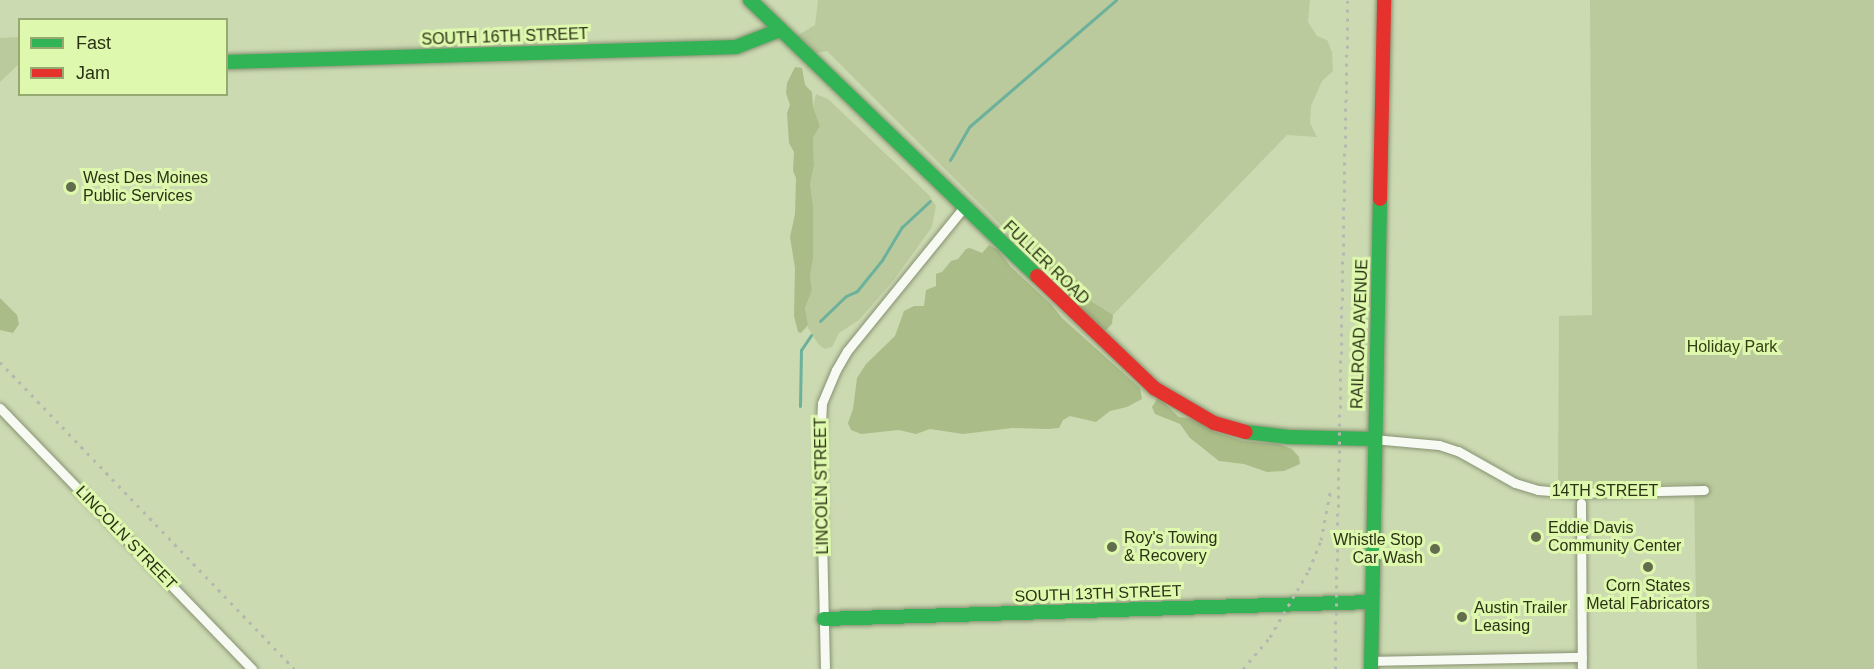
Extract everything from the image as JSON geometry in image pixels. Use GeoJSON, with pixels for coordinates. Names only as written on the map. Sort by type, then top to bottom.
{"type":"FeatureCollection","features":[{"type":"Feature","properties":{"kind":"street","name":"FULLER ROAD"},"geometry":{"type":"LineString","coordinates":[[750,0],[1135,372],[1189,410],[1214,423],[1259,434],[1373,440]]}},
{"type":"Feature","properties":{"kind":"street","name":"RAILROAD AVENUE"},"geometry":{"type":"LineString","coordinates":[[1371,665],[1373,440],[1384,0]]}},
{"type":"Feature","properties":{"kind":"street","name":"SOUTH 16TH STREET"},"geometry":{"type":"LineString","coordinates":[[228,62],[736,47],[780,30]]}},
{"type":"Feature","properties":{"kind":"street","name":"LINCOLN STREET"},"geometry":{"type":"LineString","coordinates":[[825,669],[820,425],[828,387],[847,351],[964,207]]}},
{"type":"Feature","properties":{"kind":"street","name":"LINCOLN STREET"},"geometry":{"type":"LineString","coordinates":[[0,408],[252,669]]}},
{"type":"Feature","properties":{"kind":"street","name":"14TH STREET"},"geometry":{"type":"LineString","coordinates":[[1373,440],[1439,444],[1458,451],[1515,483],[1538,490],[1571,493],[1704,490]]}},
{"type":"Feature","properties":{"kind":"street"},"geometry":{"type":"LineString","coordinates":[[1581,503],[1582,669]]}},
{"type":"Feature","properties":{"kind":"street","name":"SOUTH 13TH STREET"},"geometry":{"type":"LineString","coordinates":[[824,619],[1372,602]]}},
{"type":"Feature","properties":{"kind":"street"},"geometry":{"type":"LineString","coordinates":[[1371,665],[1582,657]]}},
{"type":"Feature","properties":{"kind":"green space"},"geometry":{"type":"Polygon","coordinates":[[[818,0],[1310,0],[1308,22],[1317,36],[1327,40],[1332,52],[1333,71],[1322,81],[1311,106],[1310,123],[1317,137],[1287,135],[1113,315],[1091,301],[1085,288],[1058,262],[1040,264],[827,51],[815,53],[797,36],[815,25],[818,0]]]}},
{"type":"Feature","properties":{"kind":"green space","name":"Holiday Park"},"geometry":{"type":"Polygon","coordinates":[[[1590,0],[1874,0],[1874,669],[1697,669],[1694,484],[1558,486],[1559,316],[1592,315],[1590,0]]]}},
{"type":"Feature","properties":{"kind":"green space"},"geometry":{"type":"Polygon","coordinates":[[[18,37],[18,65],[0,82],[0,38],[18,37]]]}},
{"type":"Feature","properties":{"kind":"green space"},"geometry":{"type":"Polygon","coordinates":[[[795,67],[802,68],[805,85],[812,92],[813,107],[820,126],[813,138],[814,165],[810,184],[813,205],[813,258],[810,277],[812,290],[805,308],[808,325],[801,333],[798,332],[794,316],[795,268],[790,237],[795,214],[796,178],[793,171],[794,152],[789,143],[787,113],[790,105],[786,93],[787,83],[795,67]]]}},
{"type":"Feature","properties":{"kind":"green space"},"geometry":{"type":"Polygon","coordinates":[[[816,94],[828,99],[929,195],[936,206],[932,227],[893,281],[859,320],[839,333],[832,347],[825,349],[819,345],[808,328],[805,308],[812,290],[810,277],[813,258],[813,205],[810,184],[814,165],[813,138],[820,126],[813,107],[816,94]]]}},
{"type":"Feature","properties":{"kind":"green space"},"geometry":{"type":"Polygon","coordinates":[[[989,245],[998,250],[1011,267],[1051,304],[1062,318],[1140,388],[1142,399],[1127,407],[1110,411],[1096,422],[1070,416],[1063,420],[1059,428],[1012,428],[963,434],[930,429],[916,434],[899,430],[861,434],[851,430],[848,423],[853,409],[857,378],[866,364],[895,336],[904,311],[914,306],[924,306],[926,290],[936,286],[936,274],[942,272],[951,261],[958,259],[966,249],[970,248],[982,253],[989,245]]]}},
{"type":"Feature","properties":{"kind":"green space"},"geometry":{"type":"Polygon","coordinates":[[[1058,262],[1085,288],[1091,301],[1113,315],[1112,324],[1106,330],[1096,328],[1048,282],[1040,264],[1058,262]]]}},
{"type":"Feature","properties":{"kind":"green space"},"geometry":{"type":"Polygon","coordinates":[[[0,298],[17,315],[19,324],[13,333],[0,330],[0,298]]]}},
{"type":"Feature","properties":{"kind":"green space"},"geometry":{"type":"Polygon","coordinates":[[[1157,399],[1160,399],[1179,417],[1196,419],[1210,430],[1243,441],[1279,444],[1292,449],[1299,457],[1300,464],[1284,471],[1267,472],[1244,464],[1219,461],[1190,438],[1180,424],[1155,414],[1152,407],[1157,399]]]}},
{"type":"Feature","properties":{"kind":"waterway"},"geometry":{"type":"LineString","coordinates":[[950,160],[970,126],[1116,0]]}},
{"type":"Feature","properties":{"kind":"waterway"},"geometry":{"type":"LineString","coordinates":[[820,321],[846,296],[857,291],[882,260],[902,227],[930,201]]}},
{"type":"Feature","properties":{"kind":"waterway"},"geometry":{"type":"LineString","coordinates":[[800,406],[801,350],[811,335]]}},
{"type":"Feature","properties":{"kind":"railway"},"geometry":{"type":"LineString","coordinates":[[1335,669],[1348,0]]}},
{"type":"Feature","properties":{"kind":"railway"},"geometry":{"type":"LineString","coordinates":[[0,362],[294,669]]}},
{"type":"Feature","properties":{"kind":"railway"},"geometry":{"type":"LineString","coordinates":[[1243,669],[1270,637],[1309,570],[1321,540],[1331,488]]}},
{"type":"Feature","properties":{"kind":"traffic: fast"},"geometry":{"type":"LineString","coordinates":[[750,0],[1037,276]]}},
{"type":"Feature","properties":{"kind":"traffic: fast"},"geometry":{"type":"LineString","coordinates":[[228,62],[736,47],[780,30]]}},
{"type":"Feature","properties":{"kind":"traffic: fast"},"geometry":{"type":"LineString","coordinates":[[1371,669],[1380,199]]}},
{"type":"Feature","properties":{"kind":"traffic: fast"},"geometry":{"type":"LineString","coordinates":[[1246,432],[1289,437],[1373,439]]}},
{"type":"Feature","properties":{"kind":"traffic: fast"},"geometry":{"type":"LineString","coordinates":[[824,619],[1372,602]]}},
{"type":"Feature","properties":{"kind":"traffic: jam"},"geometry":{"type":"LineString","coordinates":[[1380,199],[1384,0]]}},
{"type":"Feature","properties":{"kind":"traffic: jam"},"geometry":{"type":"LineString","coordinates":[[1037,276],[1154,388],[1214,423],[1246,432]]}},
{"type":"Feature","properties":{"kind":"place","name":"West Des Moines Public Services"},"geometry":{"type":"Point","coordinates":[71,187]}},
{"type":"Feature","properties":{"kind":"place","name":"Eddie Davis Community Center"},"geometry":{"type":"Point","coordinates":[1536,537]}},
{"type":"Feature","properties":{"kind":"place","name":"Roy's Towing & Recovery"},"geometry":{"type":"Point","coordinates":[1112,547]}},
{"type":"Feature","properties":{"kind":"place","name":"Whistle Stop Car Wash"},"geometry":{"type":"Point","coordinates":[1435,549]}},
{"type":"Feature","properties":{"kind":"place","name":"Corn States Metal Fabricators"},"geometry":{"type":"Point","coordinates":[1648,567]}},
{"type":"Feature","properties":{"kind":"place","name":"Austin Trailer Leasing"},"geometry":{"type":"Point","coordinates":[1462,617]}}]}
